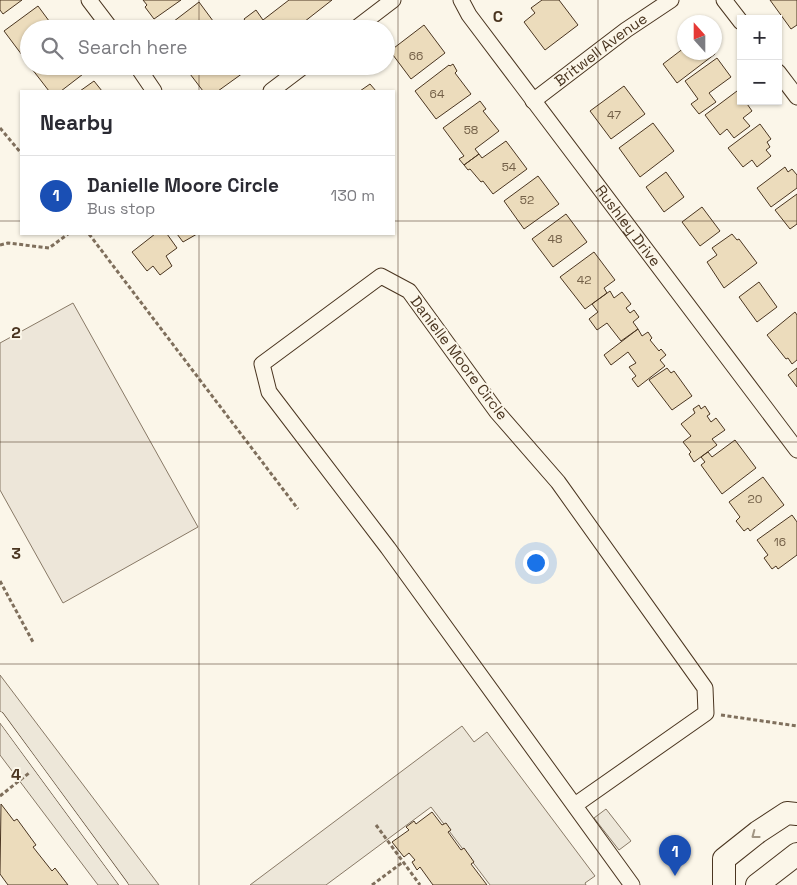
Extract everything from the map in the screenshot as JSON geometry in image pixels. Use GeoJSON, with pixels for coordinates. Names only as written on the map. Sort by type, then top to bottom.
{"type":"FeatureCollection","features":[{"type":"Feature","properties":{"kind":"main road"},"geometry":{"type":"LineString","coordinates":[[724,885],[724,859],[758,832],[787,813],[797,814]]}},
{"type":"Feature","properties":{"kind":"main road"},"geometry":{"type":"LineString","coordinates":[[757,885],[797,854]]}},
{"type":"Feature","properties":{"kind":"street"},"geometry":{"type":"LineString","coordinates":[[89,0],[104,20]]}},
{"type":"Feature","properties":{"kind":"street"},"geometry":{"type":"LineString","coordinates":[[367,20],[393,0]]}},
{"type":"Feature","properties":{"kind":"street","name":"Rushley Drive"},"geometry":{"type":"LineString","coordinates":[[461,0],[469,15],[533,101],[797,450]]}},
{"type":"Feature","properties":{"kind":"street","name":"Britwell Avenue"},"geometry":{"type":"LineString","coordinates":[[533,101],[626,30],[671,0]]}},
{"type":"Feature","properties":{"kind":"street"},"geometry":{"type":"LineString","coordinates":[[724,0],[737,17]]}},
{"type":"Feature","properties":{"kind":"street"},"geometry":{"type":"LineString","coordinates":[[143,75],[153,90]]}},
{"type":"Feature","properties":{"kind":"street"},"geometry":{"type":"LineString","coordinates":[[272,90],[292,75]]}},
{"type":"Feature","properties":{"kind":"street"},"geometry":{"type":"LineString","coordinates":[[782,77],[797,97]]}},
{"type":"Feature","properties":{"kind":"street","name":"Danielle Moore Circle"},"geometry":{"type":"LineString","coordinates":[[632,885],[388,548],[269,392],[262,364],[381,276],[409,291],[497,412],[558,482],[705,688],[706,713]]}},
{"type":"Feature","properties":{"kind":"street"},"geometry":{"type":"LineString","coordinates":[[575,805],[706,713]]}},
{"type":"Feature","properties":{"kind":"lane"},"geometry":{"type":"LineString","coordinates":[[0,716],[124,885]]}},
{"type":"Feature","properties":{"kind":"path"},"geometry":{"type":"LineString","coordinates":[[0,128],[20,152]]}},
{"type":"Feature","properties":{"kind":"path"},"geometry":{"type":"LineString","coordinates":[[0,245],[8,243],[49,248],[67,235]]}},
{"type":"Feature","properties":{"kind":"path"},"geometry":{"type":"LineString","coordinates":[[89,235],[298,509]]}},
{"type":"Feature","properties":{"kind":"path"},"geometry":{"type":"LineString","coordinates":[[0,581],[33,642]]}},
{"type":"Feature","properties":{"kind":"path"},"geometry":{"type":"LineString","coordinates":[[706,713],[797,726]]}},
{"type":"Feature","properties":{"kind":"path"},"geometry":{"type":"LineString","coordinates":[[0,796],[38,767]]}},
{"type":"Feature","properties":{"kind":"path"},"geometry":{"type":"LineString","coordinates":[[376,824],[420,885]]}},
{"type":"Feature","properties":{"kind":"path"},"geometry":{"type":"LineString","coordinates":[[372,885],[403,862]]}},
{"type":"Feature","properties":{"kind":"shaded area"},"geometry":{"type":"Polygon","coordinates":[[[73,303],[198,527],[63,603],[0,490],[0,343],[73,303]]]}},
{"type":"Feature","properties":{"kind":"shaded area"},"geometry":{"type":"Polygon","coordinates":[[[0,675],[159,885],[98,885],[0,755],[0,675]]]}},
{"type":"Feature","properties":{"kind":"shaded area"},"geometry":{"type":"Polygon","coordinates":[[[462,726],[474,742],[487,732],[595,876],[585,883],[586,885],[490,885],[431,807],[326,885],[250,885],[462,726]]]}},
{"type":"Feature","properties":{"kind":"shaded area"},"geometry":{"type":"Polygon","coordinates":[[[606,809],[631,841],[619,850],[594,818],[606,809]]]}},
{"type":"Feature","properties":{"kind":"building"},"geometry":{"type":"Polygon","coordinates":[[[0,0],[22,0],[3,14],[0,10],[0,0]]]}},
{"type":"Feature","properties":{"kind":"building"},"geometry":{"type":"Polygon","coordinates":[[[143,0],[181,0],[154,19],[145,7],[147,5],[143,0]]]}},
{"type":"Feature","properties":{"kind":"building"},"geometry":{"type":"Polygon","coordinates":[[[289,0],[332,0],[306,20],[263,20],[289,0]]]}},
{"type":"Feature","properties":{"kind":"building"},"geometry":{"type":"Polygon","coordinates":[[[542,0],[559,0],[578,25],[545,50],[524,22],[535,13],[531,8],[542,0]]]}},
{"type":"Feature","properties":{"kind":"building"},"geometry":{"type":"Polygon","coordinates":[[[770,0],[797,0],[797,25],[791,29],[770,0]]]}},
{"type":"Feature","properties":{"kind":"building"},"geometry":{"type":"Polygon","coordinates":[[[199,2],[212,20],[175,20],[199,2]]]}},
{"type":"Feature","properties":{"kind":"building"},"geometry":{"type":"Polygon","coordinates":[[[38,6],[48,20],[20,20],[20,52],[4,31],[38,6]]]}},
{"type":"Feature","properties":{"kind":"building"},"geometry":{"type":"Polygon","coordinates":[[[256,10],[263,20],[245,20],[244,19],[256,10]]]}},
{"type":"Feature","properties":{"kind":"building"},"geometry":{"type":"Polygon","coordinates":[[[424,25],[445,53],[411,79],[395,58],[395,47],[424,25]]]}},
{"type":"Feature","properties":{"kind":"building"},"geometry":{"type":"Polygon","coordinates":[[[677,53],[677,60],[707,60],[677,83],[663,64],[677,53]]]}},
{"type":"Feature","properties":{"kind":"building"},"geometry":{"type":"Polygon","coordinates":[[[714,60],[718,60],[731,77],[709,93],[716,102],[699,114],[691,104],[698,99],[685,81],[714,60]]]}},
{"type":"Feature","properties":{"kind":"building"},"geometry":{"type":"Polygon","coordinates":[[[453,64],[457,71],[455,73],[471,94],[436,119],[415,91],[449,65],[453,64]]]}},
{"type":"Feature","properties":{"kind":"building"},"geometry":{"type":"Polygon","coordinates":[[[37,75],[82,75],[62,90],[48,90],[37,75]]]}},
{"type":"Feature","properties":{"kind":"building"},"geometry":{"type":"Polygon","coordinates":[[[191,75],[240,75],[219,90],[202,90],[191,75]]]}},
{"type":"Feature","properties":{"kind":"building"},"geometry":{"type":"Polygon","coordinates":[[[94,81],[101,90],[81,90],[94,81]]]}},
{"type":"Feature","properties":{"kind":"building"},"geometry":{"type":"Polygon","coordinates":[[[370,84],[375,90],[361,90],[370,84]]]}},
{"type":"Feature","properties":{"kind":"building"},"geometry":{"type":"Polygon","coordinates":[[[624,86],[645,114],[611,139],[590,111],[624,86]]]}},
{"type":"Feature","properties":{"kind":"building"},"geometry":{"type":"Polygon","coordinates":[[[737,91],[737,105],[748,105],[752,111],[743,118],[750,126],[734,138],[727,129],[720,135],[705,115],[737,91]]]}},
{"type":"Feature","properties":{"kind":"building"},"geometry":{"type":"Polygon","coordinates":[[[480,101],[486,109],[483,111],[499,131],[475,149],[479,154],[464,165],[459,159],[464,156],[443,128],[480,101]]]}},
{"type":"Feature","properties":{"kind":"building"},"geometry":{"type":"Polygon","coordinates":[[[653,123],[674,151],[640,177],[619,148],[653,123]]]}},
{"type":"Feature","properties":{"kind":"building"},"geometry":{"type":"Polygon","coordinates":[[[760,124],[771,139],[767,142],[770,147],[766,150],[771,156],[757,167],[752,160],[743,167],[728,148],[760,124]]]}},
{"type":"Feature","properties":{"kind":"building"},"geometry":{"type":"Polygon","coordinates":[[[506,141],[527,169],[493,194],[483,181],[481,182],[464,165],[479,154],[482,158],[506,141]]]}},
{"type":"Feature","properties":{"kind":"building"},"geometry":{"type":"Polygon","coordinates":[[[785,167],[788,172],[792,169],[797,175],[797,188],[771,207],[757,188],[785,167]]]}},
{"type":"Feature","properties":{"kind":"building"},"geometry":{"type":"Polygon","coordinates":[[[666,172],[684,197],[664,212],[646,187],[666,172]]]}},
{"type":"Feature","properties":{"kind":"building"},"geometry":{"type":"Polygon","coordinates":[[[538,176],[559,204],[524,229],[504,201],[538,176]]]}},
{"type":"Feature","properties":{"kind":"building"},"geometry":{"type":"Polygon","coordinates":[[[797,194],[797,224],[790,229],[775,210],[797,194]]]}},
{"type":"Feature","properties":{"kind":"building"},"geometry":{"type":"Polygon","coordinates":[[[702,207],[720,231],[700,246],[682,222],[702,207]]]}},
{"type":"Feature","properties":{"kind":"building"},"geometry":{"type":"Polygon","coordinates":[[[566,214],[587,242],[553,267],[532,239],[566,214]]]}},
{"type":"Feature","properties":{"kind":"building"},"geometry":{"type":"Polygon","coordinates":[[[732,234],[737,240],[739,239],[757,263],[724,288],[707,262],[717,255],[712,248],[732,234]]]}},
{"type":"Feature","properties":{"kind":"building"},"geometry":{"type":"Polygon","coordinates":[[[154,235],[168,235],[177,248],[166,256],[172,266],[160,275],[153,266],[147,271],[132,252],[154,235]]]}},
{"type":"Feature","properties":{"kind":"building"},"geometry":{"type":"Polygon","coordinates":[[[178,235],[195,235],[183,242],[178,235]]]}},
{"type":"Feature","properties":{"kind":"building"},"geometry":{"type":"Polygon","coordinates":[[[594,252],[615,280],[604,288],[607,293],[585,309],[560,277],[594,252]]]}},
{"type":"Feature","properties":{"kind":"building"},"geometry":{"type":"Polygon","coordinates":[[[759,282],[777,307],[757,322],[739,297],[759,282]]]}},
{"type":"Feature","properties":{"kind":"building"},"geometry":{"type":"Polygon","coordinates":[[[610,291],[614,298],[622,292],[631,304],[626,308],[630,313],[634,310],[639,317],[633,322],[638,329],[621,341],[607,323],[597,330],[589,319],[598,312],[592,304],[610,291]]]}},
{"type":"Feature","properties":{"kind":"building"},"geometry":{"type":"Polygon","coordinates":[[[795,312],[797,315],[797,360],[792,364],[767,335],[795,312]]]}},
{"type":"Feature","properties":{"kind":"building"},"geometry":{"type":"Polygon","coordinates":[[[638,329],[642,336],[648,332],[652,338],[650,340],[659,351],[661,349],[666,355],[660,360],[665,366],[638,387],[632,379],[636,376],[629,367],[636,363],[628,352],[611,365],[604,355],[638,329]]]}},
{"type":"Feature","properties":{"kind":"building"},"geometry":{"type":"Polygon","coordinates":[[[667,368],[671,373],[674,371],[692,396],[672,410],[649,380],[667,368]]]}},
{"type":"Feature","properties":{"kind":"building"},"geometry":{"type":"Polygon","coordinates":[[[797,368],[797,387],[788,375],[797,368]]]}},
{"type":"Feature","properties":{"kind":"building"},"geometry":{"type":"Polygon","coordinates":[[[699,405],[701,409],[705,406],[710,414],[707,416],[711,422],[716,418],[725,430],[712,439],[717,445],[694,462],[689,454],[691,452],[683,442],[691,436],[681,424],[695,413],[693,409],[699,405]]]}},
{"type":"Feature","properties":{"kind":"building"},"geometry":{"type":"Polygon","coordinates":[[[735,440],[756,468],[722,494],[701,465],[705,462],[701,457],[708,452],[712,457],[735,440]]]}},
{"type":"Feature","properties":{"kind":"building"},"geometry":{"type":"Polygon","coordinates":[[[763,477],[784,505],[750,531],[748,528],[744,531],[736,521],[740,517],[729,502],[763,477]]]}},
{"type":"Feature","properties":{"kind":"building"},"geometry":{"type":"Polygon","coordinates":[[[792,515],[797,522],[797,555],[778,569],[776,566],[772,569],[764,558],[768,555],[757,540],[792,515]]]}},
{"type":"Feature","properties":{"kind":"building"},"geometry":{"type":"Polygon","coordinates":[[[1,804],[14,821],[17,819],[36,845],[33,847],[52,871],[55,868],[68,885],[8,885],[0,874],[1,804]]]}},
{"type":"Feature","properties":{"kind":"building"},"geometry":{"type":"Polygon","coordinates":[[[432,812],[442,825],[446,823],[451,830],[448,832],[461,850],[464,848],[474,862],[471,864],[487,885],[433,885],[420,867],[417,870],[412,862],[415,860],[409,853],[404,857],[392,842],[409,830],[406,827],[414,821],[416,824],[432,812]]]}},
{"type":"Feature","properties":{"kind":"place","name":"Danielle Moore Circle"},"geometry":{"type":"Point","coordinates":[675,876]}}]}
